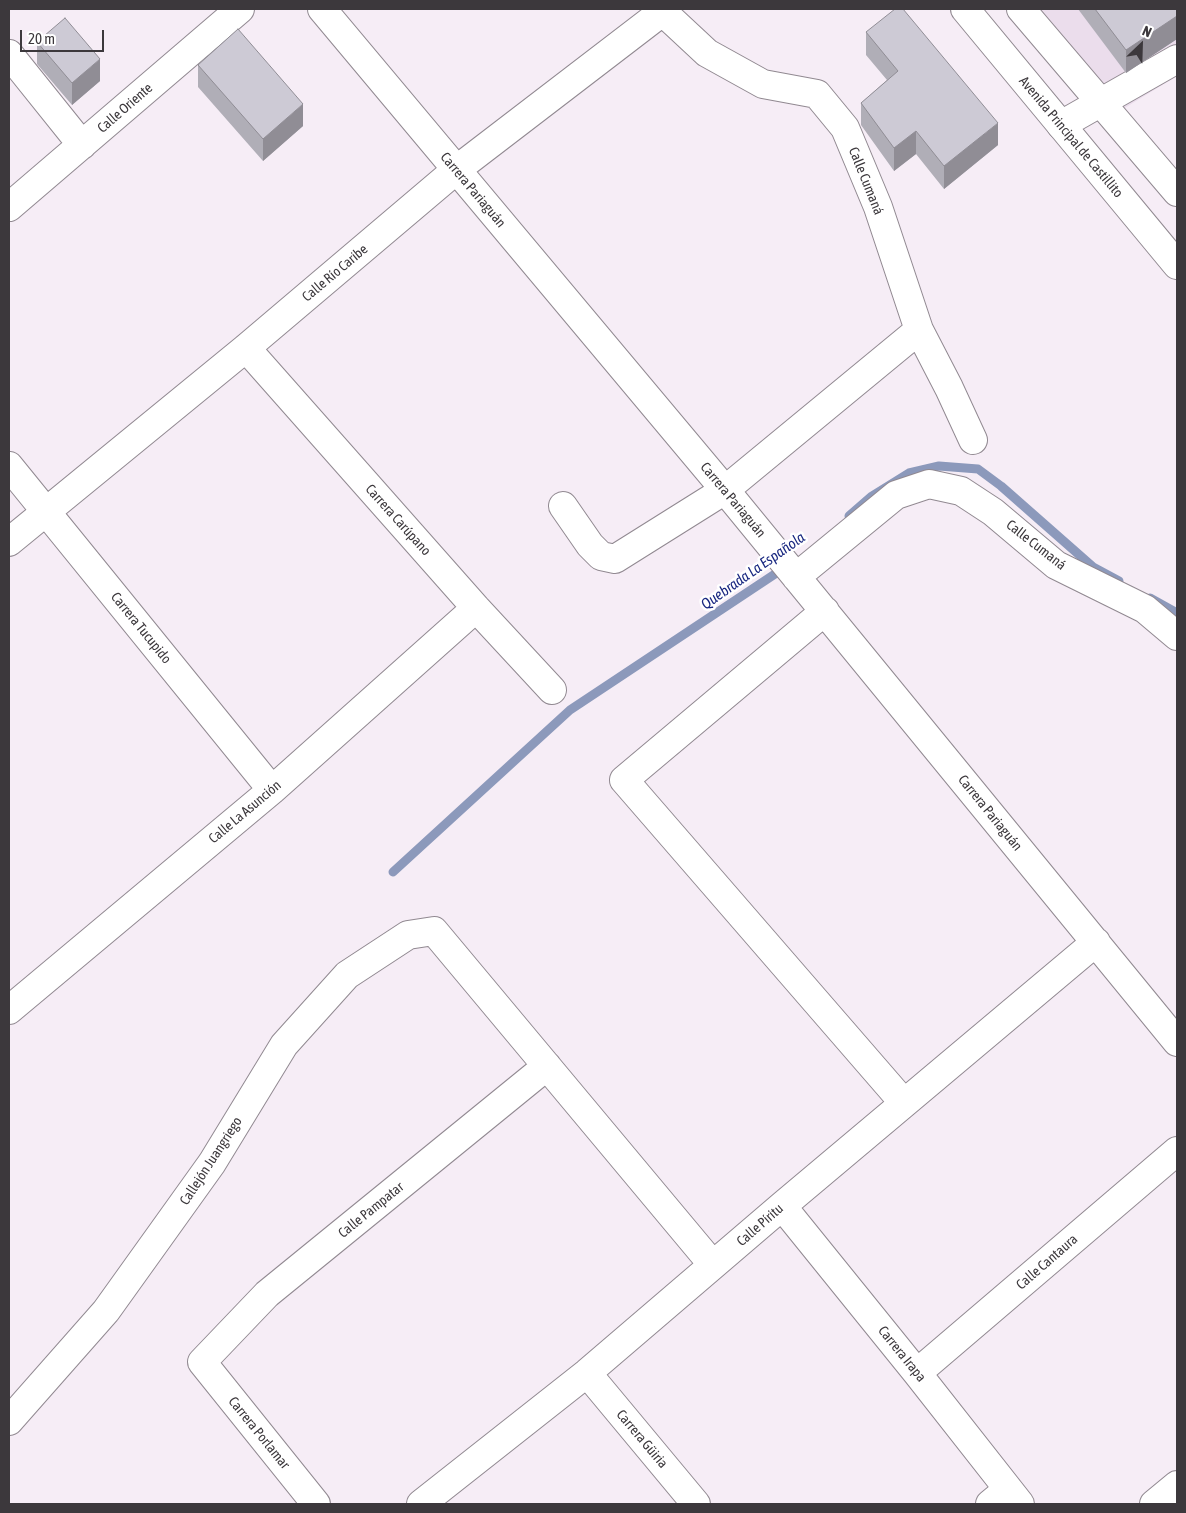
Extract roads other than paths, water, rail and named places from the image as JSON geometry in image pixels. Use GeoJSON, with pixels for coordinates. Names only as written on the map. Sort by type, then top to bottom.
{"type":"FeatureCollection","features":[{"type":"Feature","properties":{"kind":"street","name":"Calle Oriente"},"geometry":{"type":"LineString","coordinates":[[9,207],[240,9]]}},
{"type":"Feature","properties":{"kind":"street","name":"Carrera Pariaguán"},"geometry":{"type":"LineString","coordinates":[[322,9],[725,490],[1177,1042]]}},
{"type":"Feature","properties":{"kind":"street","name":"Avenida Principal de Castillito"},"geometry":{"type":"LineString","coordinates":[[965,9],[1177,265]]}},
{"type":"Feature","properties":{"kind":"street"},"geometry":{"type":"LineString","coordinates":[[1021,9],[1177,192]]}},
{"type":"Feature","properties":{"kind":"street","name":"Calle Río Caribe"},"geometry":{"type":"LineString","coordinates":[[9,542],[246,348],[456,170],[664,10]]}},
{"type":"Feature","properties":{"kind":"street","name":"Calle Cumaná"},"geometry":{"type":"LineString","coordinates":[[664,10],[707,53],[763,84],[817,94],[845,128],[878,207],[919,330],[949,388],[972,440]]}},
{"type":"Feature","properties":{"kind":"street"},"geometry":{"type":"LineString","coordinates":[[9,54],[82,145]]}},
{"type":"Feature","properties":{"kind":"street"},"geometry":{"type":"LineString","coordinates":[[1061,125],[1177,59]]}},
{"type":"Feature","properties":{"kind":"street"},"geometry":{"type":"LineString","coordinates":[[563,506],[590,545],[601,556],[615,559],[725,490],[919,330]]}},
{"type":"Feature","properties":{"kind":"street","name":"Carrera Carúpano"},"geometry":{"type":"LineString","coordinates":[[246,348],[476,608],[552,690]]}},
{"type":"Feature","properties":{"kind":"street","name":"Carrera Tucupido"},"geometry":{"type":"LineString","coordinates":[[9,466],[272,790]]}},
{"type":"Feature","properties":{"kind":"street","name":"Calle Cumaná"},"geometry":{"type":"LineString","coordinates":[[796,576],[896,495],[929,484],[961,491],[993,512],[1056,564],[1145,609],[1177,636]]}},
{"type":"Feature","properties":{"kind":"street","name":"Calle La Asunción"},"geometry":{"type":"LineString","coordinates":[[9,1010],[272,790],[476,608]]}},
{"type":"Feature","properties":{"kind":"street"},"geometry":{"type":"LineString","coordinates":[[825,611],[624,780],[904,1103]]}},
{"type":"Feature","properties":{"kind":"street","name":"Callejón Juangriego"},"geometry":{"type":"LineString","coordinates":[[9,1421],[106,1311],[212,1164],[284,1045],[348,975],[408,935],[434,931],[547,1066]]}},
{"type":"Feature","properties":{"kind":"street","name":"Calle Píritu"},"geometry":{"type":"LineString","coordinates":[[421,1504],[587,1373],[1096,942]]}},
{"type":"Feature","properties":{"kind":"street"},"geometry":{"type":"LineString","coordinates":[[547,1066],[713,1265]]}},
{"type":"Feature","properties":{"kind":"street","name":"Calle Pampatar"},"geometry":{"type":"LineString","coordinates":[[202,1362],[267,1294],[547,1066]]}},
{"type":"Feature","properties":{"kind":"street","name":"Calle Cantaura"},"geometry":{"type":"LineString","coordinates":[[918,1373],[1177,1151]]}},
{"type":"Feature","properties":{"kind":"street","name":"Carrera Irapa"},"geometry":{"type":"LineString","coordinates":[[782,1206],[918,1373],[1006,1499]]}},
{"type":"Feature","properties":{"kind":"street","name":"Carrera Porlamar"},"geometry":{"type":"LineString","coordinates":[[202,1362],[316,1504]]}},
{"type":"Feature","properties":{"kind":"street","name":"Carrera Güiria"},"geometry":{"type":"LineString","coordinates":[[587,1373],[696,1504]]}},
{"type":"Feature","properties":{"kind":"street"},"geometry":{"type":"LineString","coordinates":[[1154,1504],[1177,1485]]}},
{"type":"Feature","properties":{"kind":"waterway","name":"Quebrada La Española"},"geometry":{"type":"LineString","coordinates":[[849,516],[872,496],[909,473],[939,466],[978,469],[1001,486],[1093,567],[1119,581]]}},
{"type":"Feature","properties":{"kind":"waterway","name":"Quebrada La Española"},"geometry":{"type":"LineString","coordinates":[[393,872],[570,710],[784,568]]}},
{"type":"Feature","properties":{"kind":"waterway","name":"Quebrada La Española"},"geometry":{"type":"LineString","coordinates":[[1150,598],[1177,613]]}}]}
